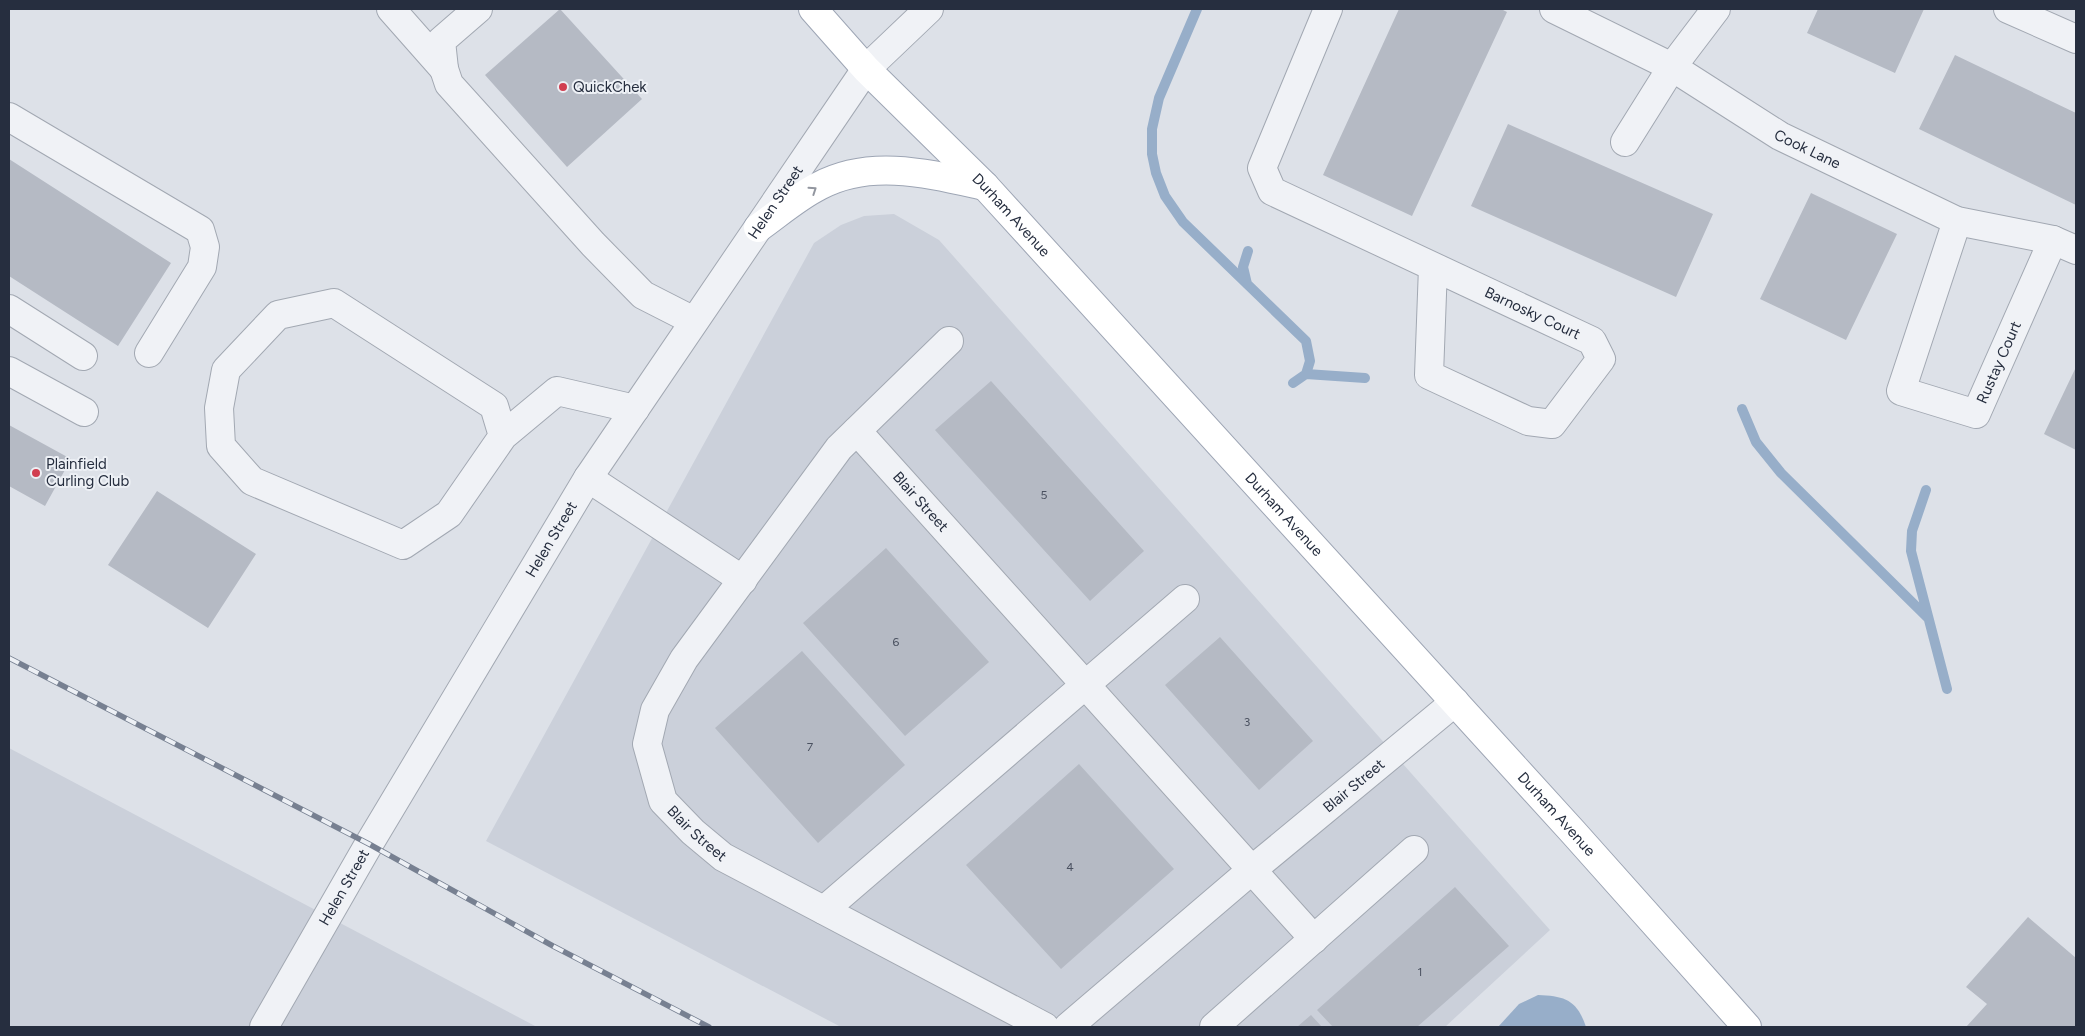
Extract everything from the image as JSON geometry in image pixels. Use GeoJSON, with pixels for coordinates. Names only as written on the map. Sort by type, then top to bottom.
{"type":"FeatureCollection","features":[{"type":"Feature","properties":{"kind":"main road","name":"Durham Avenue"},"geometry":{"type":"LineString","coordinates":[[813,9],[866,69],[985,186],[1574,832],[1747,1027]]}},
{"type":"Feature","properties":{"kind":"main road"},"geometry":{"type":"LineString","coordinates":[[758,228],[819,186],[848,175],[875,170],[900,170],[985,186]]}},
{"type":"Feature","properties":{"kind":"street"},"geometry":{"type":"LineString","coordinates":[[391,9],[444,68]]}},
{"type":"Feature","properties":{"kind":"street","name":"Helen Street"},"geometry":{"type":"LineString","coordinates":[[264,1027],[369,844],[588,478],[866,69],[929,9]]}},
{"type":"Feature","properties":{"kind":"street","name":"Barnosky Court"},"geometry":{"type":"LineString","coordinates":[[1328,9],[1262,168],[1272,191],[1433,266],[1592,341],[1601,359],[1552,424],[1528,421],[1429,375],[1433,266]]}},
{"type":"Feature","properties":{"kind":"street","name":"Cook Lane"},"geometry":{"type":"LineString","coordinates":[[1554,9],[1672,66],[1780,136],[1957,221],[2065,245]]}},
{"type":"Feature","properties":{"kind":"street"},"geometry":{"type":"LineString","coordinates":[[1625,142],[1672,66],[1716,9]]}},
{"type":"Feature","properties":{"kind":"street"},"geometry":{"type":"LineString","coordinates":[[2008,9],[2076,39]]}},
{"type":"Feature","properties":{"kind":"street"},"geometry":{"type":"LineString","coordinates":[[462,14],[441,42],[444,68],[449,84],[593,244],[643,295],[694,321]]}},
{"type":"Feature","properties":{"kind":"street"},"geometry":{"type":"LineString","coordinates":[[9,117],[200,230],[204,247],[202,267],[149,353]]}},
{"type":"Feature","properties":{"kind":"street","name":"Rustay Court"},"geometry":{"type":"LineString","coordinates":[[1957,221],[1901,391],[1976,414],[2065,245]]}},
{"type":"Feature","properties":{"kind":"street"},"geometry":{"type":"LineString","coordinates":[[503,436],[494,406],[334,303],[278,314],[226,370],[219,408],[221,446],[252,481],[404,545],[449,514],[503,436],[557,391],[635,409]]}},
{"type":"Feature","properties":{"kind":"street"},"geometry":{"type":"LineString","coordinates":[[9,309],[83,356]]}},
{"type":"Feature","properties":{"kind":"street","name":"Blair Street"},"geometry":{"type":"LineString","coordinates":[[949,341],[839,448],[684,659],[654,710],[648,744],[662,801],[693,832],[724,857],[1045,1027]]}},
{"type":"Feature","properties":{"kind":"street"},"geometry":{"type":"LineString","coordinates":[[9,371],[84,412]]}},
{"type":"Feature","properties":{"kind":"street","name":"Blair Street"},"geometry":{"type":"LineString","coordinates":[[857,431],[1314,939]]}},
{"type":"Feature","properties":{"kind":"street"},"geometry":{"type":"LineString","coordinates":[[588,478],[743,580]]}},
{"type":"Feature","properties":{"kind":"street"},"geometry":{"type":"LineString","coordinates":[[824,910],[1185,599]]}},
{"type":"Feature","properties":{"kind":"street","name":"Blair Street"},"geometry":{"type":"LineString","coordinates":[[1068,1027],[1253,869],[1455,702]]}},
{"type":"Feature","properties":{"kind":"street"},"geometry":{"type":"LineString","coordinates":[[1214,1027],[1414,850]]}},
{"type":"Feature","properties":{"kind":"shaded area"},"geometry":{"type":"Polygon","coordinates":[[[894,214],[939,240],[1550,930],[1445,1027],[841,1027],[486,841],[814,243],[841,225],[864,216],[894,214]]]}},
{"type":"Feature","properties":{"kind":"shaded area"},"geometry":{"type":"Polygon","coordinates":[[[9,748],[234,867],[537,1027],[9,1027],[9,748]]]}},
{"type":"Feature","properties":{"kind":"water"},"geometry":{"type":"Polygon","coordinates":[[[1538,995],[1563,998],[1569,1001],[1578,1011],[1586,1027],[1498,1027],[1519,1004],[1538,995]]]}},
{"type":"Feature","properties":{"kind":"building","name":"QuickChek"},"geometry":{"type":"Polygon","coordinates":[[[560,9],[642,99],[567,167],[485,75],[560,9]]]}},
{"type":"Feature","properties":{"kind":"building"},"geometry":{"type":"Polygon","coordinates":[[[1399,9],[1501,9],[1507,12],[1412,216],[1323,175],[1399,9]]]}},
{"type":"Feature","properties":{"kind":"building"},"geometry":{"type":"Polygon","coordinates":[[[1818,9],[1924,9],[1895,73],[1807,33],[1818,9]]]}},
{"type":"Feature","properties":{"kind":"building"},"geometry":{"type":"Polygon","coordinates":[[[1955,55],[2076,113],[2076,205],[1919,129],[1955,55]]]}},
{"type":"Feature","properties":{"kind":"building"},"geometry":{"type":"Polygon","coordinates":[[[1508,124],[1713,214],[1676,297],[1471,206],[1508,124]]]}},
{"type":"Feature","properties":{"kind":"building"},"geometry":{"type":"Polygon","coordinates":[[[9,159],[171,263],[118,346],[9,276],[9,159]]]}},
{"type":"Feature","properties":{"kind":"building"},"geometry":{"type":"Polygon","coordinates":[[[1811,193],[1897,234],[1846,340],[1760,299],[1811,193]]]}},
{"type":"Feature","properties":{"kind":"building"},"geometry":{"type":"Polygon","coordinates":[[[2076,367],[2076,450],[2044,434],[2076,367]]]}},
{"type":"Feature","properties":{"kind":"building"},"geometry":{"type":"Polygon","coordinates":[[[991,381],[1144,551],[1090,601],[935,430],[991,381]]]}},
{"type":"Feature","properties":{"kind":"building","name":"Plainfield Curling Club"},"geometry":{"type":"Polygon","coordinates":[[[9,425],[71,459],[45,506],[9,486],[9,425]]]}},
{"type":"Feature","properties":{"kind":"building"},"geometry":{"type":"Polygon","coordinates":[[[157,491],[256,554],[208,628],[108,565],[157,491]]]}},
{"type":"Feature","properties":{"kind":"building"},"geometry":{"type":"Polygon","coordinates":[[[886,548],[989,662],[905,736],[803,623],[886,548]]]}},
{"type":"Feature","properties":{"kind":"building"},"geometry":{"type":"Polygon","coordinates":[[[1220,637],[1313,741],[1259,790],[1165,685],[1220,637]]]}},
{"type":"Feature","properties":{"kind":"building"},"geometry":{"type":"Polygon","coordinates":[[[802,651],[905,765],[818,843],[715,728],[802,651]]]}},
{"type":"Feature","properties":{"kind":"building"},"geometry":{"type":"Polygon","coordinates":[[[1079,764],[1174,869],[1061,969],[966,865],[1079,764]]]}},
{"type":"Feature","properties":{"kind":"building"},"geometry":{"type":"Polygon","coordinates":[[[1455,887],[1509,946],[1417,1027],[1333,1027],[1317,1010],[1455,887]]]}},
{"type":"Feature","properties":{"kind":"building"},"geometry":{"type":"Polygon","coordinates":[[[2028,917],[2076,958],[2076,1027],[1966,1027],[1987,1004],[1966,987],[2028,917]]]}},
{"type":"Feature","properties":{"kind":"building"},"geometry":{"type":"Polygon","coordinates":[[[1311,1015],[1322,1027],[1297,1027],[1311,1015]]]}},
{"type":"Feature","properties":{"kind":"waterway"},"geometry":{"type":"LineString","coordinates":[[1197,9],[1159,98],[1152,129],[1152,154],[1156,173],[1165,196],[1183,222],[1306,341],[1310,361],[1306,374]]}},
{"type":"Feature","properties":{"kind":"waterway"},"geometry":{"type":"LineString","coordinates":[[1247,284],[1243,267],[1248,251]]}},
{"type":"Feature","properties":{"kind":"waterway"},"geometry":{"type":"LineString","coordinates":[[1293,383],[1306,374],[1365,378]]}},
{"type":"Feature","properties":{"kind":"waterway"},"geometry":{"type":"LineString","coordinates":[[1742,409],[1756,442],[1781,473],[1928,618]]}},
{"type":"Feature","properties":{"kind":"waterway"},"geometry":{"type":"LineString","coordinates":[[1926,490],[1912,531],[1911,551],[1947,689]]}},
{"type":"Feature","properties":{"kind":"railway"},"geometry":{"type":"LineString","coordinates":[[9,658],[369,844],[553,946],[709,1027]]}},
{"type":"Feature","properties":{"kind":"place","name":"QuickChek"},"geometry":{"type":"Point","coordinates":[563,87]}},
{"type":"Feature","properties":{"kind":"place","name":"Plainfield Curling Club"},"geometry":{"type":"Point","coordinates":[36,473]}}]}
